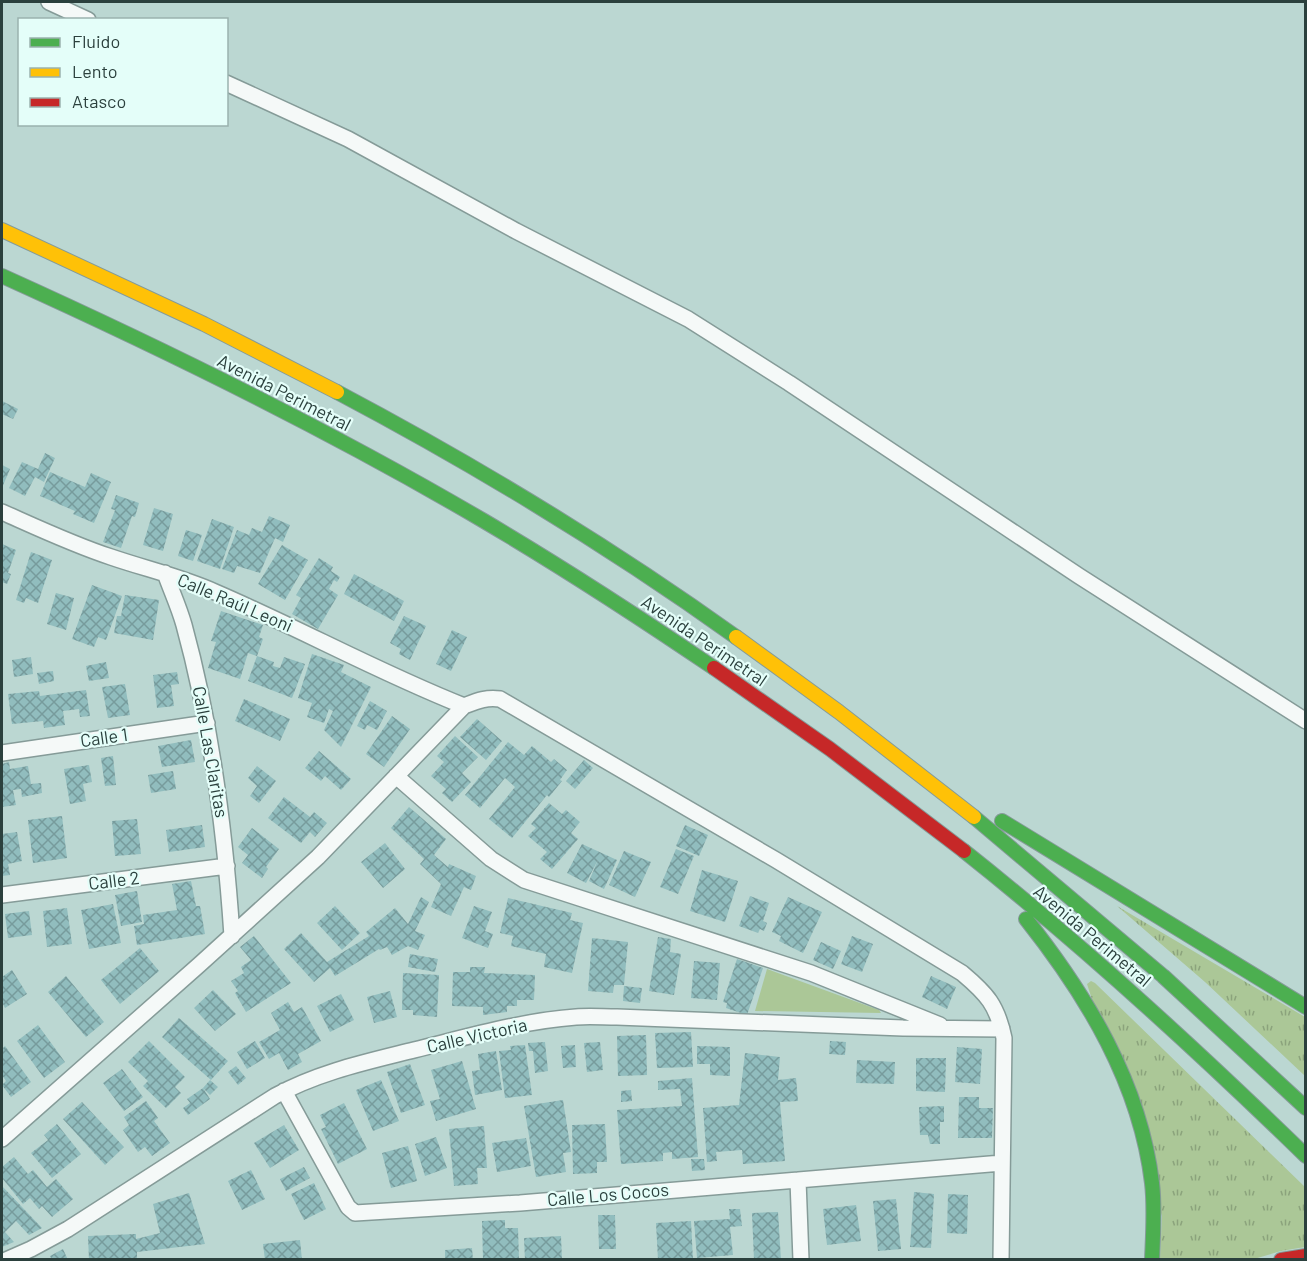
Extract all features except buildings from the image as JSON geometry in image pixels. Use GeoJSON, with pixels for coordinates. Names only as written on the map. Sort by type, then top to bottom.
{"type":"FeatureCollection","features":[{"type":"Feature","properties":{"kind":"highway","name":"Avenida Perimetral"},"geometry":{"type":"LineString","coordinates":[[2,231],[73,262],[242,345],[421,438],[530,501],[653,579],[896,753],[1077,901],[1185,994],[1305,1108]]}},
{"type":"Feature","properties":{"kind":"highway","name":"Avenida Perimetral"},"geometry":{"type":"LineString","coordinates":[[2,276],[234,386],[401,474],[509,536],[632,614],[771,707],[875,782],[966,854],[1162,1019],[1305,1156]]}},
{"type":"Feature","properties":{"kind":"highway"},"geometry":{"type":"LineString","coordinates":[[896,753],[1082,872],[1305,1007]]}},
{"type":"Feature","properties":{"kind":"highway"},"geometry":{"type":"LineString","coordinates":[[966,854],[1053,951],[1107,1038],[1132,1100],[1145,1146],[1152,1181],[1152,1260]]}},
{"type":"Feature","properties":{"kind":"highway"},"geometry":{"type":"LineString","coordinates":[[1281,1260],[1305,1256]]}},
{"type":"Feature","properties":{"kind":"street"},"geometry":{"type":"LineString","coordinates":[[49,2],[84,18]]}},
{"type":"Feature","properties":{"kind":"street"},"geometry":{"type":"LineString","coordinates":[[228,84],[348,139],[516,231],[688,319],[789,383],[1079,576],[1305,721]]}},
{"type":"Feature","properties":{"kind":"street","name":"Calle Raúl Leoni"},"geometry":{"type":"LineString","coordinates":[[2,512],[70,543],[214,591],[427,692],[464,706]]}},
{"type":"Feature","properties":{"kind":"street","name":"Calle Las Claritas"},"geometry":{"type":"LineString","coordinates":[[165,573],[184,623],[216,769],[232,936]]}},
{"type":"Feature","properties":{"kind":"street"},"geometry":{"type":"LineString","coordinates":[[2,1139],[318,857],[464,706],[482,699],[500,699],[786,866],[962,973],[985,992],[997,1010],[1004,1038],[1001,1260]]}},
{"type":"Feature","properties":{"kind":"street","name":"Calle 1"},"geometry":{"type":"LineString","coordinates":[[2,753],[207,723]]}},
{"type":"Feature","properties":{"kind":"street"},"geometry":{"type":"LineString","coordinates":[[396,776],[491,859],[524,879],[811,973],[948,1028]]}},
{"type":"Feature","properties":{"kind":"street","name":"Calle 2"},"geometry":{"type":"LineString","coordinates":[[2,895],[227,866]]}},
{"type":"Feature","properties":{"kind":"street","name":"Calle Victoria"},"geometry":{"type":"LineString","coordinates":[[6,1260],[31,1250],[68,1229],[284,1091],[322,1074],[353,1065],[501,1029],[576,1017],[628,1017],[1002,1029]]}},
{"type":"Feature","properties":{"kind":"street","name":"Calle Los Cocos"},"geometry":{"type":"LineString","coordinates":[[284,1091],[348,1208],[355,1213],[520,1203],[1002,1163]]}},
{"type":"Feature","properties":{"kind":"street"},"geometry":{"type":"LineString","coordinates":[[798,1180],[801,1260]]}},
{"type":"Feature","properties":{"kind":"green space"},"geometry":{"type":"Polygon","coordinates":[[[1117,906],[1305,1017],[1305,1076],[1205,982],[1117,906]]]}},
{"type":"Feature","properties":{"kind":"green space"},"geometry":{"type":"Polygon","coordinates":[[[767,969],[879,1010],[881,1013],[755,1011],[767,969]]]}},
{"type":"Feature","properties":{"kind":"green space"},"geometry":{"type":"Polygon","coordinates":[[[1091,981],[1305,1187],[1305,1247],[1254,1259],[1160,1259],[1162,1216],[1087,984],[1091,981]]]}},
{"type":"Feature","properties":{"kind":"traffic: fast"},"geometry":{"type":"LineString","coordinates":[[2,276],[186,362],[426,487],[542,556],[714,668]]}},
{"type":"Feature","properties":{"kind":"traffic: fast"},"geometry":{"type":"LineString","coordinates":[[337,392],[440,448],[541,508],[688,603],[736,637]]}},
{"type":"Feature","properties":{"kind":"traffic: fast"},"geometry":{"type":"LineString","coordinates":[[974,817],[1163,976],[1306,1108]]}},
{"type":"Feature","properties":{"kind":"traffic: fast"},"geometry":{"type":"LineString","coordinates":[[1002,821],[1306,1007]]}},
{"type":"Feature","properties":{"kind":"traffic: fast"},"geometry":{"type":"LineString","coordinates":[[964,851],[1139,999],[1306,1156]]}},
{"type":"Feature","properties":{"kind":"traffic: fast"},"geometry":{"type":"LineString","coordinates":[[1026,919],[1090,1010],[1123,1076],[1136,1110],[1146,1146],[1152,1183],[1154,1211],[1152,1260]]}},
{"type":"Feature","properties":{"kind":"traffic: slow"},"geometry":{"type":"LineString","coordinates":[[2,230],[204,324],[337,392]]}},
{"type":"Feature","properties":{"kind":"traffic: slow"},"geometry":{"type":"LineString","coordinates":[[736,637],[839,712],[974,817]]}},
{"type":"Feature","properties":{"kind":"traffic: jam"},"geometry":{"type":"LineString","coordinates":[[714,668],[830,749],[964,851]]}},
{"type":"Feature","properties":{"kind":"traffic: jam"},"geometry":{"type":"LineString","coordinates":[[1281,1260],[1306,1256]]}}]}
